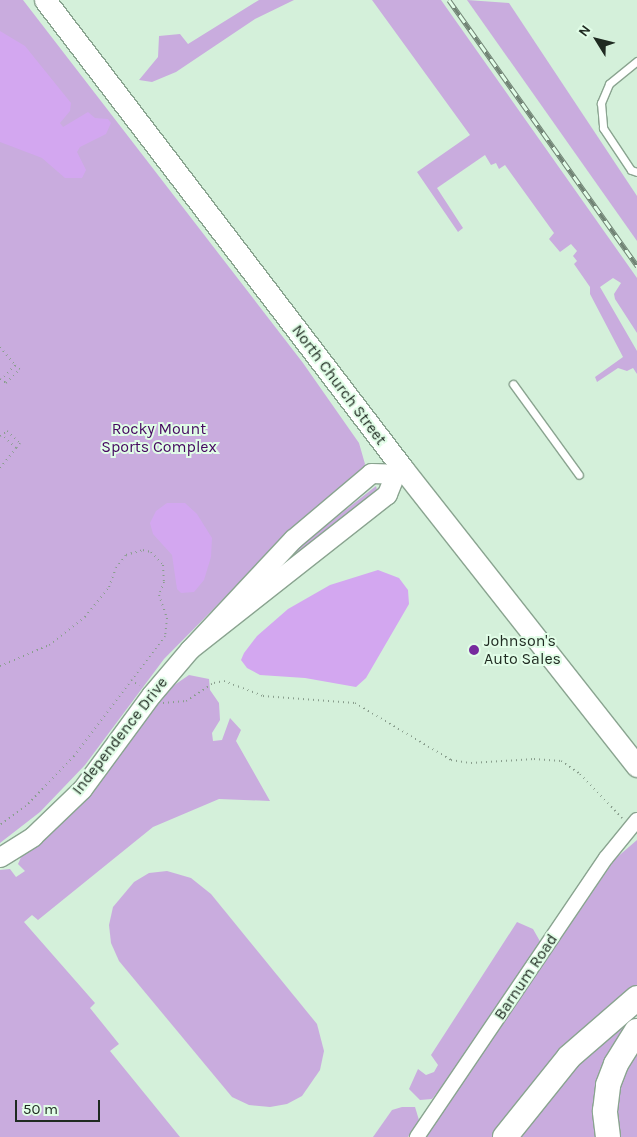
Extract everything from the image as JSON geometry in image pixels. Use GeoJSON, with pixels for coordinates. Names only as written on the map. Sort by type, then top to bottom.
{"type":"FeatureCollection","features":[{"type":"Feature","properties":{"kind":"highway"},"geometry":{"type":"LineString","coordinates":[[505,1137],[569,1057],[637,998]]}},
{"type":"Feature","properties":{"kind":"highway"},"geometry":{"type":"LineString","coordinates":[[608,1137],[605,1111],[608,1086],[616,1064],[637,1031]]}},
{"type":"Feature","properties":{"kind":"main road","name":"North Church Street"},"geometry":{"type":"LineString","coordinates":[[45,0],[399,472],[637,766]]}},
{"type":"Feature","properties":{"kind":"street"},"geometry":{"type":"LineString","coordinates":[[190,649],[387,494],[399,472]]}},
{"type":"Feature","properties":{"kind":"street"},"geometry":{"type":"LineString","coordinates":[[190,649],[293,539],[371,473],[399,472]]}},
{"type":"Feature","properties":{"kind":"street","name":"Independence Drive"},"geometry":{"type":"LineString","coordinates":[[0,857],[33,836],[82,789],[151,695],[190,649]]}},
{"type":"Feature","properties":{"kind":"street","name":"Barnum Road"},"geometry":{"type":"LineString","coordinates":[[417,1137],[606,858],[637,820]]}},
{"type":"Feature","properties":{"kind":"lane"},"geometry":{"type":"LineString","coordinates":[[637,61],[608,84],[601,103],[603,128],[631,170],[637,172]]}},
{"type":"Feature","properties":{"kind":"lane"},"geometry":{"type":"LineString","coordinates":[[513,384],[579,475]]}},
{"type":"Feature","properties":{"kind":"path"},"geometry":{"type":"LineString","coordinates":[[0,347],[20,369],[6,383],[1,379],[15,365]]}},
{"type":"Feature","properties":{"kind":"path"},"geometry":{"type":"LineString","coordinates":[[0,468],[3,462],[16,448],[20,443],[8,431],[2,436],[16,448]]}},
{"type":"Feature","properties":{"kind":"path"},"geometry":{"type":"LineString","coordinates":[[0,459],[3,462]]}},
{"type":"Feature","properties":{"kind":"path"},"geometry":{"type":"LineString","coordinates":[[0,666],[49,645],[85,617],[109,587],[116,568],[126,555],[143,550],[158,558],[164,572],[160,599],[167,631],[74,756],[26,806],[0,825]]}},
{"type":"Feature","properties":{"kind":"path"},"geometry":{"type":"LineString","coordinates":[[131,680],[141,688]]}},
{"type":"Feature","properties":{"kind":"path"},"geometry":{"type":"LineString","coordinates":[[161,702],[168,705],[186,701],[214,683],[224,681],[263,696],[355,703],[451,760],[472,763],[534,758],[561,761],[580,774],[623,819]]}},
{"type":"Feature","properties":{"kind":"green space","name":"Rocky Mount Sports Complex"},"geometry":{"type":"Polygon","coordinates":[[[0,0],[23,0],[303,363],[359,443],[365,464],[361,474],[269,553],[164,659],[85,765],[40,812],[0,843],[0,0]]]}},
{"type":"Feature","properties":{"kind":"green space"},"geometry":{"type":"Polygon","coordinates":[[[259,0],[294,0],[255,19],[176,72],[152,82],[139,80],[158,57],[159,36],[180,34],[188,44],[259,0]]]}},
{"type":"Feature","properties":{"kind":"green space"},"geometry":{"type":"Polygon","coordinates":[[[372,0],[441,0],[637,278],[637,333],[615,299],[614,294],[621,283],[613,278],[600,287],[637,351],[637,374],[633,368],[627,371],[618,368],[597,382],[595,377],[623,357],[590,294],[590,287],[574,264],[577,261],[573,256],[577,251],[571,244],[560,252],[549,239],[554,233],[505,165],[499,169],[496,163],[491,165],[485,155],[437,188],[463,228],[458,232],[417,172],[470,135],[372,0]]]}},
{"type":"Feature","properties":{"kind":"green space"},"geometry":{"type":"Polygon","coordinates":[[[467,0],[509,3],[637,196],[637,241],[467,0]]]}},
{"type":"Feature","properties":{"kind":"green space"},"geometry":{"type":"Polygon","coordinates":[[[376,486],[377,490],[289,561],[281,564],[283,559],[376,486]]]}},
{"type":"Feature","properties":{"kind":"green space"},"geometry":{"type":"Polygon","coordinates":[[[189,675],[209,679],[210,690],[219,703],[220,720],[212,733],[213,741],[222,740],[230,718],[241,730],[236,741],[270,801],[219,799],[153,827],[38,920],[32,915],[24,922],[95,1003],[90,1008],[119,1044],[110,1051],[180,1137],[0,1137],[0,870],[10,869],[16,877],[25,871],[18,864],[22,855],[80,805],[170,688],[189,675]]]}},
{"type":"Feature","properties":{"kind":"green space"},"geometry":{"type":"Polygon","coordinates":[[[637,840],[637,988],[510,1113],[492,1137],[426,1137],[615,859],[637,840]]]}},
{"type":"Feature","properties":{"kind":"green space"},"geometry":{"type":"Polygon","coordinates":[[[167,871],[191,878],[211,894],[317,1024],[324,1051],[320,1070],[302,1096],[287,1104],[270,1107],[249,1105],[232,1097],[119,961],[111,943],[109,925],[113,907],[134,882],[149,873],[167,871]]]}},
{"type":"Feature","properties":{"kind":"green space"},"geometry":{"type":"Polygon","coordinates":[[[517,922],[533,929],[541,943],[447,1080],[432,1099],[420,1100],[409,1089],[418,1069],[426,1075],[434,1072],[438,1065],[431,1055],[517,922]]]}},
{"type":"Feature","properties":{"kind":"green space"},"geometry":{"type":"Polygon","coordinates":[[[624,1021],[626,1025],[606,1061],[602,1137],[513,1137],[562,1079],[624,1021]]]}},
{"type":"Feature","properties":{"kind":"green space"},"geometry":{"type":"Polygon","coordinates":[[[637,1043],[637,1137],[614,1137],[615,1093],[637,1043]]]}},
{"type":"Feature","properties":{"kind":"green space"},"geometry":{"type":"Polygon","coordinates":[[[402,1107],[415,1107],[419,1120],[408,1137],[373,1137],[392,1110],[402,1107]]]}},
{"type":"Feature","properties":{"kind":"shaded area"},"geometry":{"type":"Polygon","coordinates":[[[0,31],[25,46],[71,103],[70,111],[60,123],[63,127],[88,112],[95,118],[108,119],[111,123],[106,134],[80,147],[77,152],[86,170],[82,178],[65,178],[42,158],[0,142],[0,31]]]}},
{"type":"Feature","properties":{"kind":"shaded area"},"geometry":{"type":"Polygon","coordinates":[[[167,503],[185,503],[197,514],[212,538],[211,557],[204,580],[194,592],[181,593],[177,589],[172,555],[153,534],[150,523],[156,511],[167,503]]]}},
{"type":"Feature","properties":{"kind":"shaded area"},"geometry":{"type":"Polygon","coordinates":[[[378,570],[399,578],[408,590],[409,604],[366,678],[356,687],[305,678],[260,675],[247,668],[241,660],[257,636],[288,609],[330,585],[378,570]]]}},
{"type":"Feature","properties":{"kind":"railway"},"geometry":{"type":"LineString","coordinates":[[449,0],[637,266]]}},
{"type":"Feature","properties":{"kind":"place","name":"Johnson's Auto Sales"},"geometry":{"type":"Point","coordinates":[474,650]}}]}
